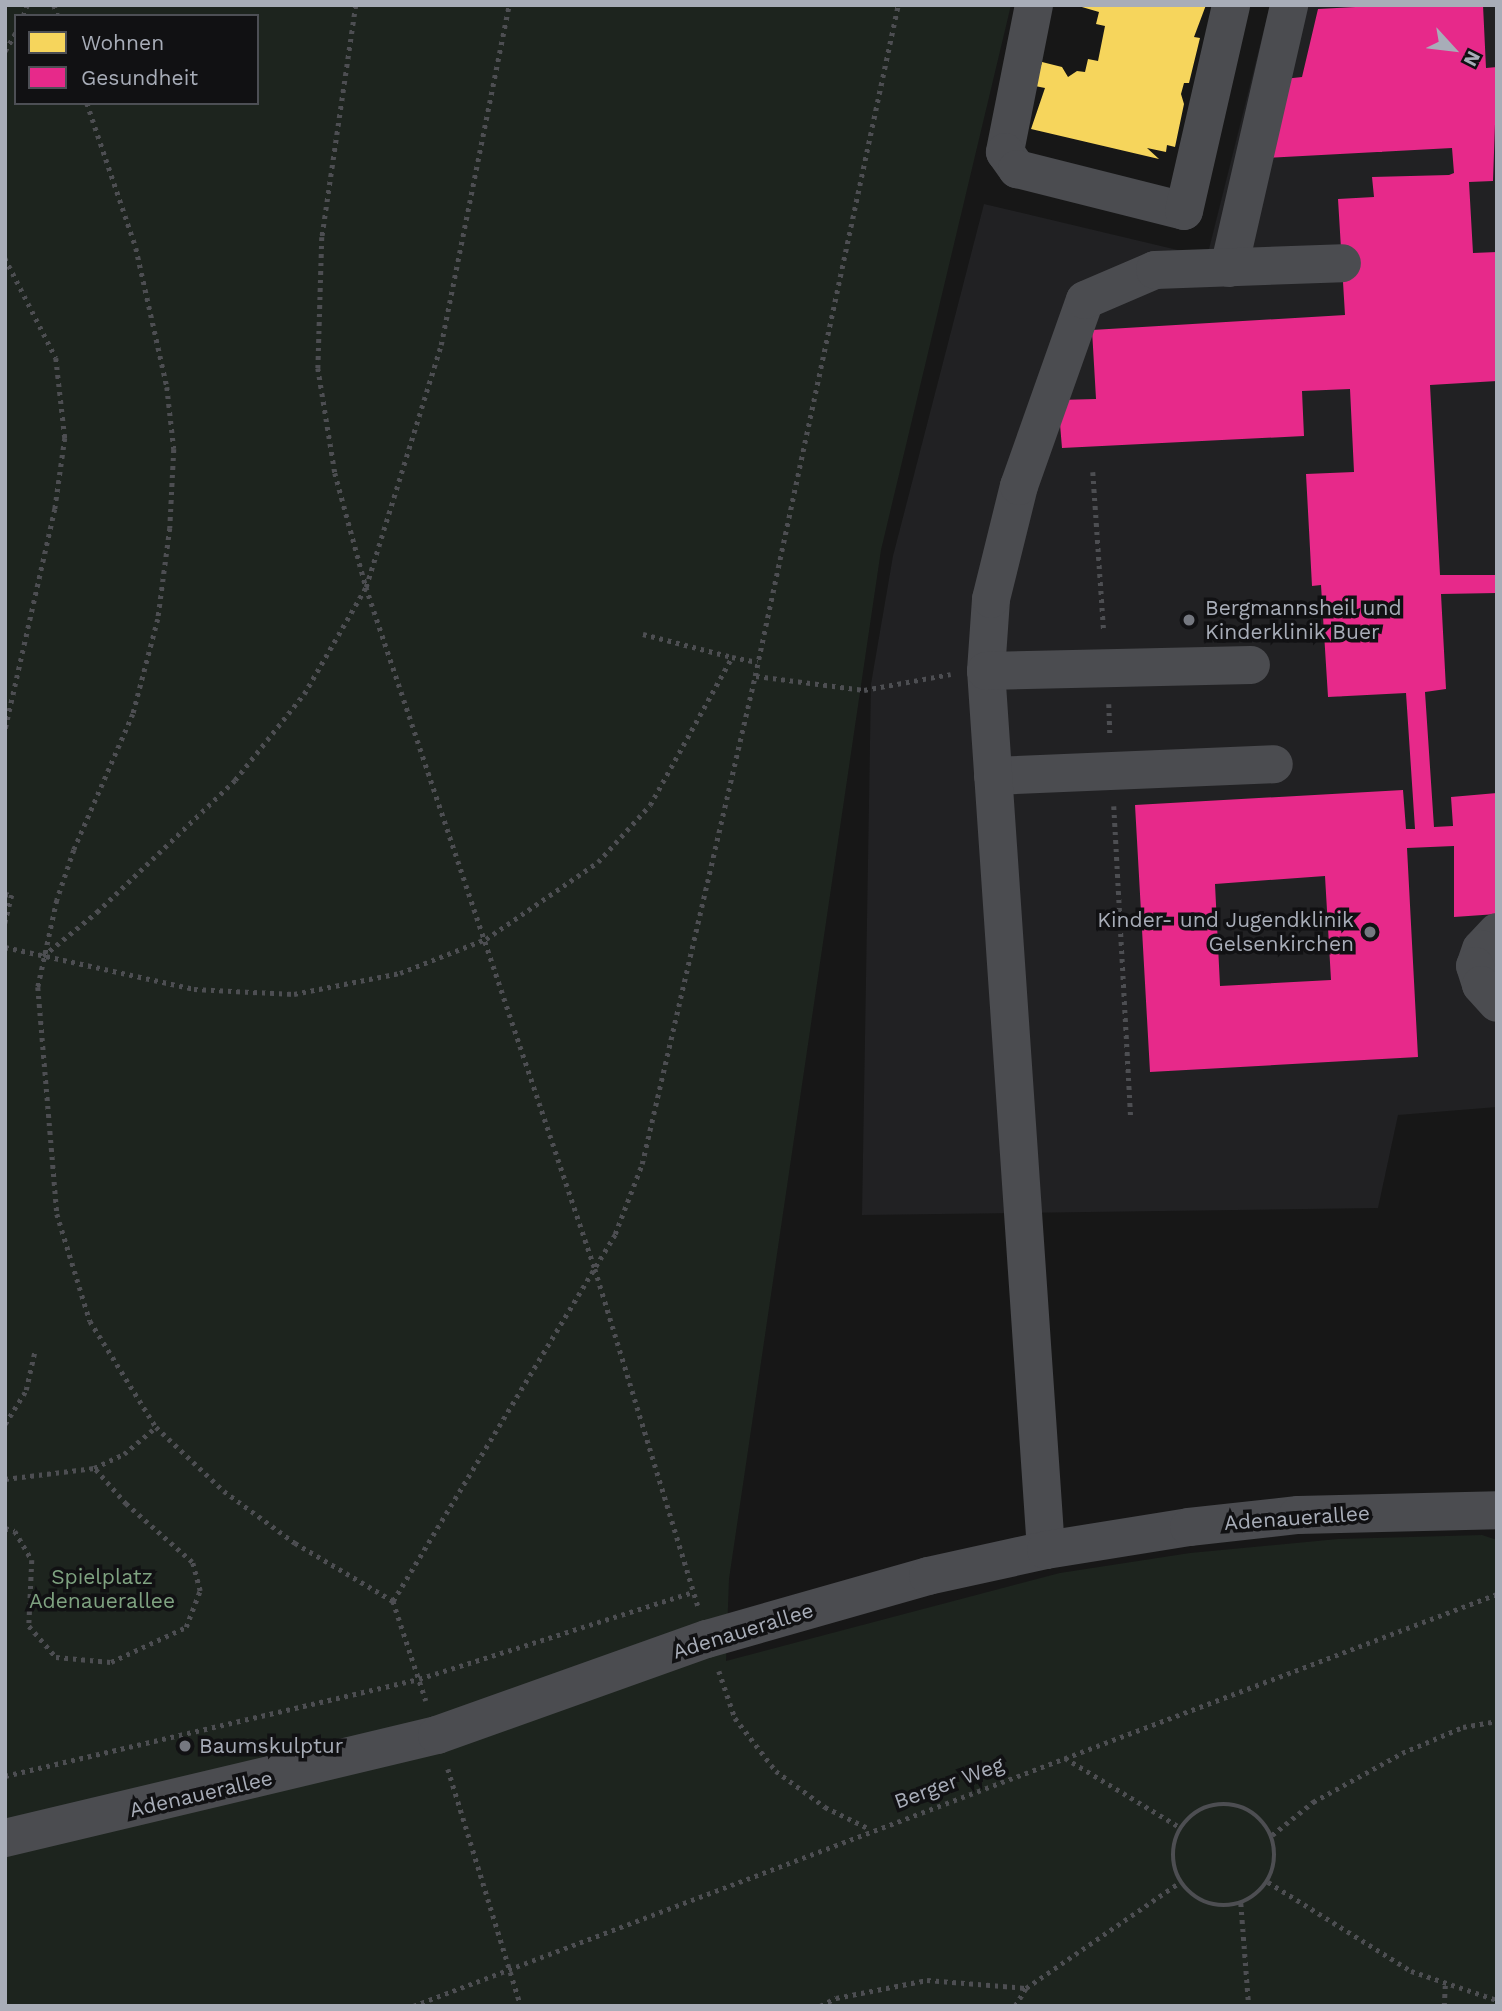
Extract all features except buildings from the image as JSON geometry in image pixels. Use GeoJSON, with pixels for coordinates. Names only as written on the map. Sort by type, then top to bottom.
{"type":"FeatureCollection","features":[{"type":"Feature","properties":{"kind":"street"},"geometry":{"type":"LineString","coordinates":[[1034,5],[1005,152],[1017,169],[1184,211],[1231,5]]}},
{"type":"Feature","properties":{"kind":"street"},"geometry":{"type":"LineString","coordinates":[[1229,268],[1289,5]]}},
{"type":"Feature","properties":{"kind":"street"},"geometry":{"type":"LineString","coordinates":[[1046,1550],[986,671],[991,599],[1019,486],[1085,300],[1155,270],[1342,263]]}},
{"type":"Feature","properties":{"kind":"street"},"geometry":{"type":"LineString","coordinates":[[986,671],[1251,665]]}},
{"type":"Feature","properties":{"kind":"street"},"geometry":{"type":"LineString","coordinates":[[993,776],[1274,764]]}},
{"type":"Feature","properties":{"kind":"street"},"geometry":{"type":"LineString","coordinates":[[1497,932],[1481,948],[1475,966],[1481,985],[1497,1003]]}},
{"type":"Feature","properties":{"kind":"street","name":"Adenauerallee"},"geometry":{"type":"LineString","coordinates":[[5,1838],[438,1735],[708,1639],[928,1576],[1046,1550],[1298,1515],[1497,1510]]}},
{"type":"Feature","properties":{"kind":"path"},"geometry":{"type":"LineString","coordinates":[[355,5],[322,237],[318,368],[335,473],[366,587],[595,1269],[708,1639],[735,1718],[776,1771],[825,1807],[870,1829]]}},
{"type":"Feature","properties":{"kind":"path"},"geometry":{"type":"LineString","coordinates":[[43,956],[97,912],[235,779],[304,694],[366,587],[441,345],[509,5]]}},
{"type":"Feature","properties":{"kind":"path"},"geometry":{"type":"LineString","coordinates":[[393,1601],[615,1234],[642,1164],[755,676],[898,5]]}},
{"type":"Feature","properties":{"kind":"path"},"geometry":{"type":"LineString","coordinates":[[5,51],[14,35]]}},
{"type":"Feature","properties":{"kind":"path"},"geometry":{"type":"LineString","coordinates":[[88,105],[136,248],[167,387],[174,449],[170,528],[158,620],[134,714],[74,850],[43,956],[38,1027],[57,1214],[90,1321],[156,1427],[224,1491],[275,1528],[393,1601],[513,1970],[521,2006]]}},
{"type":"Feature","properties":{"kind":"path"},"geometry":{"type":"LineString","coordinates":[[5,258],[56,358],[65,438],[55,509],[5,731]]}},
{"type":"Feature","properties":{"kind":"path"},"geometry":{"type":"LineString","coordinates":[[643,634],[758,662]]}},
{"type":"Feature","properties":{"kind":"path"},"geometry":{"type":"LineString","coordinates":[[5,947],[194,989],[294,994],[400,973],[486,939],[570,885],[625,836],[675,766],[733,657]]}},
{"type":"Feature","properties":{"kind":"path"},"geometry":{"type":"LineString","coordinates":[[755,676],[864,690],[986,671]]}},
{"type":"Feature","properties":{"kind":"path"},"geometry":{"type":"LineString","coordinates":[[5,894],[12,895],[5,923]]}},
{"type":"Feature","properties":{"kind":"path"},"geometry":{"type":"LineString","coordinates":[[5,1423],[26,1390],[35,1350]]}},
{"type":"Feature","properties":{"kind":"path"},"geometry":{"type":"LineString","coordinates":[[5,1479],[94,1468],[124,1454],[156,1427]]}},
{"type":"Feature","properties":{"kind":"path"},"geometry":{"type":"LineString","coordinates":[[5,1528],[15,1531],[32,1560],[29,1626],[56,1657],[111,1662],[186,1627],[200,1591],[192,1562],[126,1504],[94,1468]]}},
{"type":"Feature","properties":{"kind":"path"},"geometry":{"type":"LineString","coordinates":[[5,1776],[419,1679],[694,1592]]}},
{"type":"Feature","properties":{"kind":"path","name":"Berger Weg"},"geometry":{"type":"LineString","coordinates":[[413,2006],[513,1970],[870,1829],[1497,1594]]}},
{"type":"Feature","properties":{"kind":"path"},"geometry":{"type":"LineString","coordinates":[[1272,1835],[1313,1802],[1402,1753],[1463,1727],[1497,1721]]}},
{"type":"Feature","properties":{"kind":"path"},"geometry":{"type":"LineString","coordinates":[[1064,1757],[1181,1828]]}},
{"type":"Feature","properties":{"kind":"path"},"geometry":{"type":"LineString","coordinates":[[1236,1805],[1264,1821],[1272,1835],[1274,1867],[1268,1882],[1241,1903],[1219,1906],[1203,1902],[1180,1882],[1173,1855],[1181,1828],[1205,1807],[1236,1805]]}},
{"type":"Feature","properties":{"kind":"path"},"geometry":{"type":"LineString","coordinates":[[1016,2006],[1026,1988],[1180,1882]]}},
{"type":"Feature","properties":{"kind":"path"},"geometry":{"type":"LineString","coordinates":[[1268,1882],[1380,1955],[1445,1985],[1497,2000]]}},
{"type":"Feature","properties":{"kind":"path"},"geometry":{"type":"LineString","coordinates":[[1241,1903],[1249,2006]]}},
{"type":"Feature","properties":{"kind":"path"},"geometry":{"type":"LineString","coordinates":[[820,2006],[927,1980],[1026,1988]]}},
{"type":"Feature","properties":{"kind":"path"},"geometry":{"type":"LineString","coordinates":[[1444,2006],[1445,1985]]}},
{"type":"Feature","properties":{"kind":"shaded area","name":"Bergmannsheil und Kinderklinik Buer"},"geometry":{"type":"Polygon","coordinates":[[[1270,5],[1497,5],[1497,1107],[1398,1115],[1378,1208],[862,1215],[871,684],[893,556],[984,204],[1207,257],[1270,5]]]}},
{"type":"Feature","properties":{"kind":"green space","name":"Spielplatz Adenauerallee"},"geometry":{"type":"Polygon","coordinates":[[[5,5],[1011,5],[881,550],[729,1579],[726,1661],[1060,1573],[1190,1553],[1338,1539],[1482,1535],[1497,1540],[1497,2006],[5,2006],[5,5]]]}},
{"type":"Feature","properties":{"kind":"place","name":"Bergmannsheil und Kinderklinik Buer"},"geometry":{"type":"Point","coordinates":[1189,620]}},
{"type":"Feature","properties":{"kind":"place","name":"Kinder- und Jugendklinik Gelsenkirchen"},"geometry":{"type":"Point","coordinates":[1370,932]}},
{"type":"Feature","properties":{"kind":"place","name":"Baumskulptur"},"geometry":{"type":"Point","coordinates":[185,1746]}}]}
